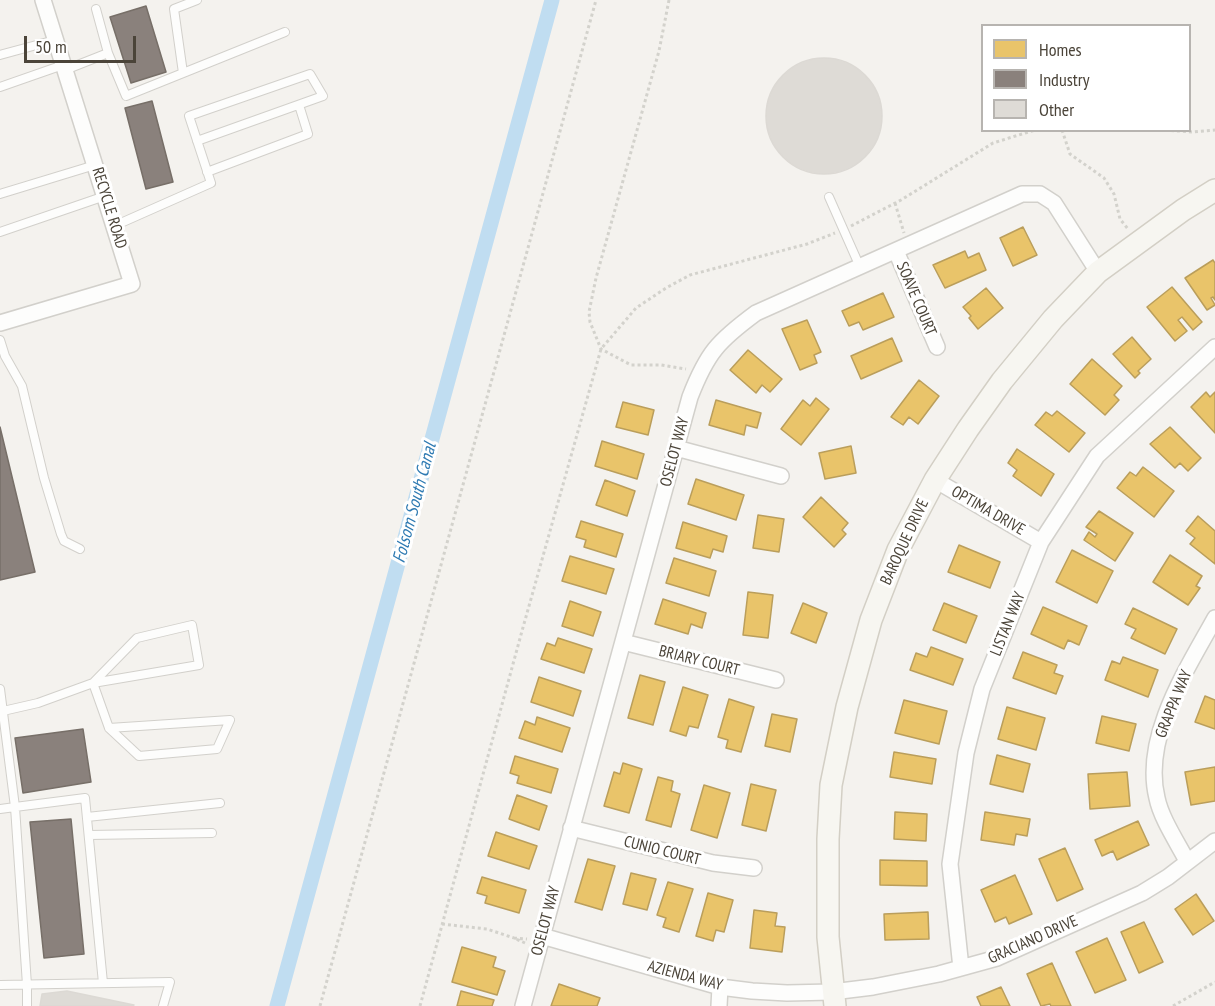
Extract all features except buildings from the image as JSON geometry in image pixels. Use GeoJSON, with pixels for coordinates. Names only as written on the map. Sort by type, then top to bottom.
{"type":"FeatureCollection","features":[{"type":"Feature","properties":{"kind":"street","name":"RECYCLE ROAD"},"geometry":{"type":"LineString","coordinates":[[0,323],[132,284],[43,0]]}},
{"type":"Feature","properties":{"kind":"street","name":"BAROQUE DRIVE"},"geometry":{"type":"LineString","coordinates":[[834,999],[828,937],[828,839],[831,785],[847,707],[871,620],[898,550],[935,480],[968,429],[1002,381],[1053,319],[1098,272],[1183,210],[1215,190]]}},
{"type":"Feature","properties":{"kind":"street","name":"OSELOT WAY"},"geometry":{"type":"LineString","coordinates":[[523,1006],[690,397],[710,353],[729,333],[756,313],[1022,194],[1040,194],[1054,203],[1098,272]]}},
{"type":"Feature","properties":{"kind":"street","name":"SOAVE COURT"},"geometry":{"type":"LineString","coordinates":[[902,248],[937,347]]}},
{"type":"Feature","properties":{"kind":"street","name":"LISTAN WAY"},"geometry":{"type":"LineString","coordinates":[[961,968],[950,864],[966,753],[982,689],[1041,542],[1097,456],[1215,347]]}},
{"type":"Feature","properties":{"kind":"street"},"geometry":{"type":"LineString","coordinates":[[676,448],[781,476]]}},
{"type":"Feature","properties":{"kind":"street","name":"OPTIMA DRIVE"},"geometry":{"type":"LineString","coordinates":[[935,480],[1041,542]]}},
{"type":"Feature","properties":{"kind":"street","name":"GRAPPA WAY"},"geometry":{"type":"LineString","coordinates":[[1187,861],[1157,800],[1154,777],[1159,733],[1183,677],[1215,618]]}},
{"type":"Feature","properties":{"kind":"street","name":"BRIARY COURT"},"geometry":{"type":"LineString","coordinates":[[623,642],[776,680]]}},
{"type":"Feature","properties":{"kind":"street","name":"CUNIO COURT"},"geometry":{"type":"LineString","coordinates":[[571,828],[713,863],[754,868]]}},
{"type":"Feature","properties":{"kind":"street","name":"GRACIANO DRIVE"},"geometry":{"type":"LineString","coordinates":[[834,999],[997,958],[1142,893],[1168,877],[1215,841]]}},
{"type":"Feature","properties":{"kind":"street","name":"AZIENDA WAY"},"geometry":{"type":"LineString","coordinates":[[542,936],[720,987],[834,999]]}},
{"type":"Feature","properties":{"kind":"street"},"geometry":{"type":"LineString","coordinates":[[719,1006],[720,987]]}},
{"type":"Feature","properties":{"kind":"lane"},"geometry":{"type":"LineString","coordinates":[[183,73],[174,9],[197,0]]}},
{"type":"Feature","properties":{"kind":"lane"},"geometry":{"type":"LineString","coordinates":[[96,9],[108,52],[126,96],[285,32]]}},
{"type":"Feature","properties":{"kind":"lane"},"geometry":{"type":"LineString","coordinates":[[0,55],[56,40]]}},
{"type":"Feature","properties":{"kind":"lane"},"geometry":{"type":"LineString","coordinates":[[0,87],[108,52]]}},
{"type":"Feature","properties":{"kind":"lane"},"geometry":{"type":"LineString","coordinates":[[114,226],[211,183],[207,172],[197,141],[189,116],[310,74],[323,96],[197,141]]}},
{"type":"Feature","properties":{"kind":"lane"},"geometry":{"type":"LineString","coordinates":[[207,172],[308,134],[299,105]]}},
{"type":"Feature","properties":{"kind":"lane"},"geometry":{"type":"LineString","coordinates":[[0,194],[95,165]]}},
{"type":"Feature","properties":{"kind":"lane"},"geometry":{"type":"LineString","coordinates":[[0,232],[105,196]]}},
{"type":"Feature","properties":{"kind":"lane"},"geometry":{"type":"LineString","coordinates":[[829,197],[860,267]]}},
{"type":"Feature","properties":{"kind":"lane"},"geometry":{"type":"LineString","coordinates":[[0,340],[5,356],[22,386],[44,478],[61,534],[64,540],[80,549]]}},
{"type":"Feature","properties":{"kind":"lane"},"geometry":{"type":"LineString","coordinates":[[3,711],[38,703],[93,683],[199,664],[192,625],[137,638],[93,683]]}},
{"type":"Feature","properties":{"kind":"lane"},"geometry":{"type":"LineString","coordinates":[[93,683],[109,729],[139,756],[217,749],[230,720],[109,729]]}},
{"type":"Feature","properties":{"kind":"lane"},"geometry":{"type":"LineString","coordinates":[[0,689],[15,807],[27,1006]]}},
{"type":"Feature","properties":{"kind":"lane"},"geometry":{"type":"LineString","coordinates":[[0,809],[85,798],[103,983]]}},
{"type":"Feature","properties":{"kind":"lane"},"geometry":{"type":"LineString","coordinates":[[87,817],[220,803]]}},
{"type":"Feature","properties":{"kind":"lane"},"geometry":{"type":"LineString","coordinates":[[89,836],[212,832]]}},
{"type":"Feature","properties":{"kind":"lane"},"geometry":{"type":"LineString","coordinates":[[0,985],[170,982],[163,1006]]}},
{"type":"Feature","properties":{"kind":"path"},"geometry":{"type":"LineString","coordinates":[[320,1006],[596,0]]}},
{"type":"Feature","properties":{"kind":"path"},"geometry":{"type":"LineString","coordinates":[[669,0],[659,51],[596,278],[589,312],[590,322],[601,349],[631,365],[662,364],[700,372]]}},
{"type":"Feature","properties":{"kind":"path"},"geometry":{"type":"LineString","coordinates":[[1191,132],[1215,130]]}},
{"type":"Feature","properties":{"kind":"path"},"geometry":{"type":"LineString","coordinates":[[420,1006],[601,349],[636,308],[690,275],[807,244],[843,230],[895,203],[993,143],[1029,132]]}},
{"type":"Feature","properties":{"kind":"path"},"geometry":{"type":"LineString","coordinates":[[1063,132],[1070,154],[1104,178],[1114,194],[1120,219],[1137,243]]}},
{"type":"Feature","properties":{"kind":"path"},"geometry":{"type":"LineString","coordinates":[[895,203],[902,248]]}},
{"type":"Feature","properties":{"kind":"path"},"geometry":{"type":"LineString","coordinates":[[442,924],[487,929],[514,938]]}},
{"type":"Feature","properties":{"kind":"path"},"geometry":{"type":"LineString","coordinates":[[1173,1006],[1215,982]]}},
{"type":"Feature","properties":{"kind":"waterway","name":"Folsom South Canal"},"geometry":{"type":"LineString","coordinates":[[277,1006],[552,0]]}}]}
